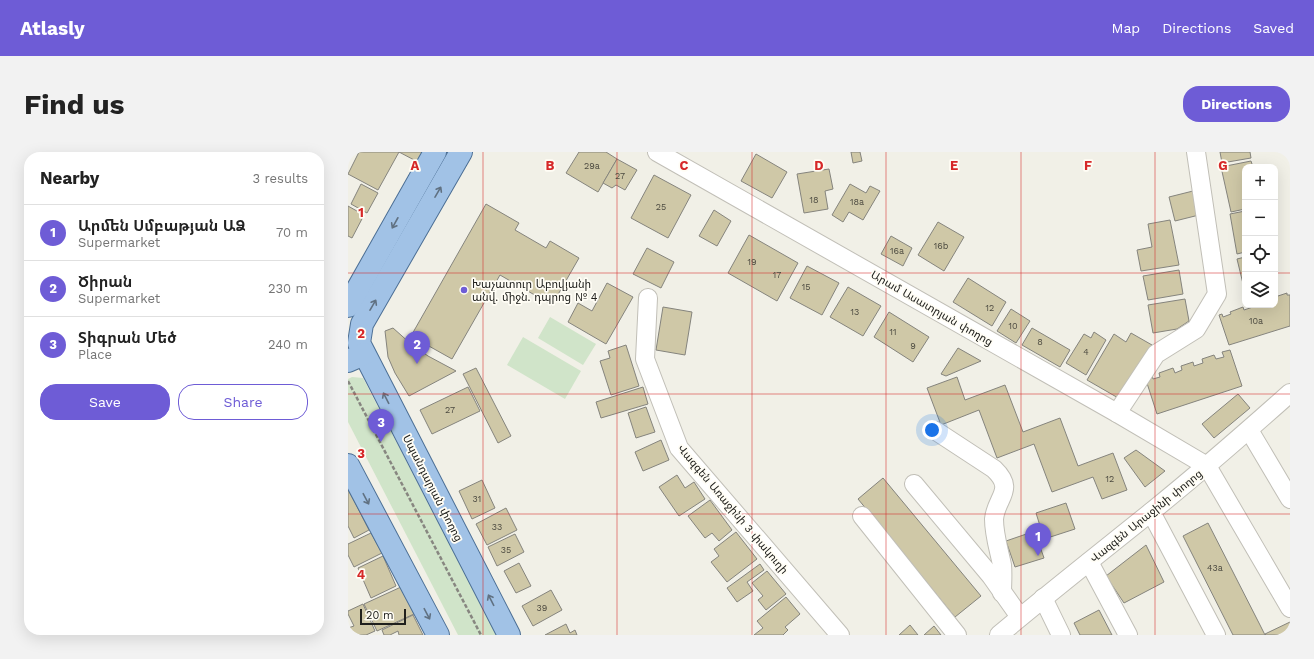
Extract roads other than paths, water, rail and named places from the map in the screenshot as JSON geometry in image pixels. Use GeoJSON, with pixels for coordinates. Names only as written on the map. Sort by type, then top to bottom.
{"type":"FeatureCollection","features":[{"type":"Feature","properties":{"kind":"main road"},"geometry":{"type":"LineString","coordinates":[[348,306],[435,152]]}},
{"type":"Feature","properties":{"kind":"main road","name":"Սպանդարյան փողոց"},"geometry":{"type":"LineString","coordinates":[[461,152],[362,324],[356,358],[509,635]]}},
{"type":"Feature","properties":{"kind":"main road"},"geometry":{"type":"LineString","coordinates":[[348,465],[438,635]]}},
{"type":"Feature","properties":{"kind":"street","name":"Արամ Ասատրյան փողոց"},"geometry":{"type":"LineString","coordinates":[[657,152],[1117,413],[1207,466]]}},
{"type":"Feature","properties":{"kind":"street"},"geometry":{"type":"LineString","coordinates":[[1117,413],[1156,354],[1196,329],[1216,294],[1196,152]]}},
{"type":"Feature","properties":{"kind":"street","name":"Վազգեն Առաջինի 3 փակուղի"},"geometry":{"type":"LineString","coordinates":[[648,298],[645,359],[679,448],[840,635]]}},
{"type":"Feature","properties":{"kind":"street","name":"Վազգեն Արաջինի փողոց"},"geometry":{"type":"LineString","coordinates":[[1000,635],[1043,598],[1207,466],[1290,393]]}},
{"type":"Feature","properties":{"kind":"street"},"geometry":{"type":"LineString","coordinates":[[1249,430],[1290,499]]}},
{"type":"Feature","properties":{"kind":"street"},"geometry":{"type":"LineString","coordinates":[[936,431],[994,469],[1001,475],[1005,484],[1004,492],[994,518],[996,538],[1002,567],[1002,593]]}},
{"type":"Feature","properties":{"kind":"street"},"geometry":{"type":"LineString","coordinates":[[1207,466],[1290,608]]}},
{"type":"Feature","properties":{"kind":"street"},"geometry":{"type":"LineString","coordinates":[[914,484],[990,576],[1020,617]]}},
{"type":"Feature","properties":{"kind":"street"},"geometry":{"type":"LineString","coordinates":[[1151,512],[1216,635]]}},
{"type":"Feature","properties":{"kind":"street"},"geometry":{"type":"LineString","coordinates":[[862,516],[957,635]]}},
{"type":"Feature","properties":{"kind":"street"},"geometry":{"type":"LineString","coordinates":[[1089,562],[1128,635]]}},
{"type":"Feature","properties":{"kind":"street"},"geometry":{"type":"LineString","coordinates":[[1043,598],[1061,635]]}},
{"type":"Feature","properties":{"kind":"place","name":"Խաչատուր Աբովյանի անվ. միջն. դպրոց № 4"},"geometry":{"type":"Point","coordinates":[464,290]}},
{"type":"Feature","properties":{"kind":"place","name":"Ծիրան"},"geometry":{"type":"Point","coordinates":[417,364]}},
{"type":"Feature","properties":{"kind":"place","name":"Տիգրան Մեծ"},"geometry":{"type":"Point","coordinates":[381,442]}},
{"type":"Feature","properties":{"kind":"place","name":"Արմեն Սմբաթյան ԱՁ"},"geometry":{"type":"Point","coordinates":[1038,556]}}]}
